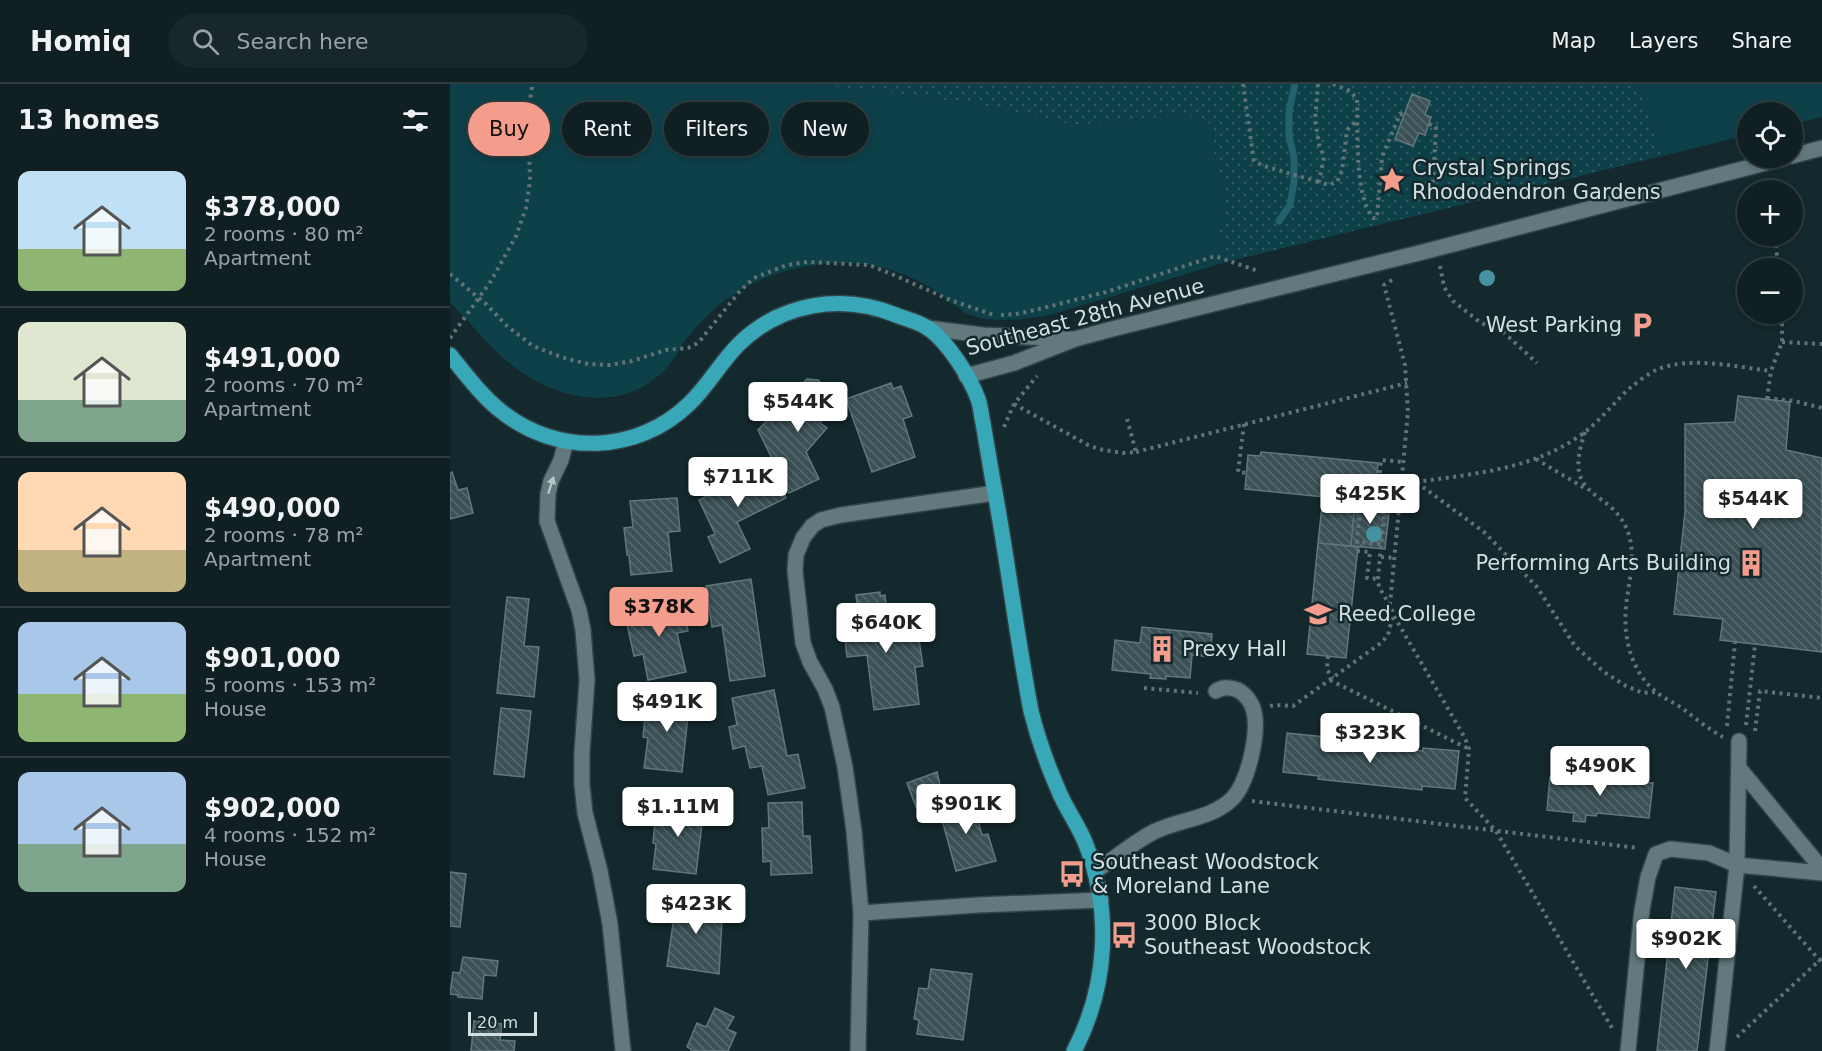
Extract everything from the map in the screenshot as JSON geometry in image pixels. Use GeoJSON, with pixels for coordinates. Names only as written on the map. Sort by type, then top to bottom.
{"type":"FeatureCollection","features":[{"type":"Feature","properties":{"kind":"main road","name":"Southeast 28th Avenue"},"geometry":{"type":"LineString","coordinates":[[450,355],[478,389],[501,411],[537,434],[566,442],[585,444],[604,444],[639,436],[657,428],[688,406],[737,345],[753,332],[773,318],[819,305],[843,304],[871,307],[927,328],[945,345],[966,376]]}},
{"type":"Feature","properties":{"kind":"main road"},"geometry":{"type":"LineString","coordinates":[[966,376],[978,399],[1030,711],[1056,785],[1086,844],[1101,900],[1104,927],[1099,981],[1086,1024],[1074,1051]]}},
{"type":"Feature","properties":{"kind":"street"},"geometry":{"type":"LineString","coordinates":[[1803,153],[1822,148]]}},
{"type":"Feature","properties":{"kind":"street","name":"Southeast 28th Avenue"},"geometry":{"type":"LineString","coordinates":[[966,376],[1035,356],[1075,339],[1746,168]]}},
{"type":"Feature","properties":{"kind":"street"},"geometry":{"type":"LineString","coordinates":[[927,328],[983,335],[1075,339]]}},
{"type":"Feature","properties":{"kind":"street"},"geometry":{"type":"LineString","coordinates":[[566,442],[551,482],[547,511],[550,529],[583,630],[587,680],[582,785],[585,813],[600,871],[610,924],[623,1051]]}},
{"type":"Feature","properties":{"kind":"street"},"geometry":{"type":"LineString","coordinates":[[858,1051],[861,913],[854,831],[845,767],[832,707],[803,643],[795,571],[796,555],[803,538],[812,526],[821,520],[841,515],[995,493]]}},
{"type":"Feature","properties":{"kind":"street"},"geometry":{"type":"LineString","coordinates":[[1095,871],[1149,834],[1212,812],[1232,799],[1244,781],[1250,766],[1254,711],[1245,695],[1239,691],[1222,687],[1216,691]]}},
{"type":"Feature","properties":{"kind":"street"},"geometry":{"type":"LineString","coordinates":[[1724,1047],[1737,865],[1739,768],[1742,738]]}},
{"type":"Feature","properties":{"kind":"street"},"geometry":{"type":"LineString","coordinates":[[1739,768],[1822,871]]}},
{"type":"Feature","properties":{"kind":"street"},"geometry":{"type":"LineString","coordinates":[[1628,1049],[1642,910],[1648,877],[1656,854],[1670,849],[1708,853],[1737,865],[1822,871]]}},
{"type":"Feature","properties":{"kind":"street"},"geometry":{"type":"LineString","coordinates":[[861,913],[1101,900]]}},
{"type":"Feature","properties":{"kind":"path"},"geometry":{"type":"LineString","coordinates":[[1243,84],[1254,161],[1264,166],[1318,182],[1329,184],[1337,182],[1342,171],[1347,130],[1358,120]]}},
{"type":"Feature","properties":{"kind":"path"},"geometry":{"type":"LineString","coordinates":[[1318,84],[1315,120],[1324,157],[1318,182]]}},
{"type":"Feature","properties":{"kind":"path"},"geometry":{"type":"LineString","coordinates":[[1333,84],[1350,91],[1357,99],[1360,187],[1369,214],[1373,218],[1377,218],[1382,157],[1400,114],[1404,115]]}},
{"type":"Feature","properties":{"kind":"path"},"geometry":{"type":"LineString","coordinates":[[450,338],[491,281],[516,236],[526,208],[530,181],[528,112],[532,87]]}},
{"type":"Feature","properties":{"kind":"path"},"geometry":{"type":"LineString","coordinates":[[1429,124],[1436,127],[1433,185]]}},
{"type":"Feature","properties":{"kind":"path"},"geometry":{"type":"LineString","coordinates":[[1437,247],[1444,287],[1453,301],[1481,323],[1501,330],[1537,363]]}},
{"type":"Feature","properties":{"kind":"path"},"geometry":{"type":"LineString","coordinates":[[450,274],[532,346],[588,364],[610,365],[632,362],[666,350],[688,348],[698,343],[740,291],[754,278],[787,265],[807,262],[869,266],[994,315],[1016,314],[1106,292],[1215,256],[1258,270]]}},
{"type":"Feature","properties":{"kind":"path"},"geometry":{"type":"LineString","coordinates":[[1433,268],[1440,266]]}},
{"type":"Feature","properties":{"kind":"path"},"geometry":{"type":"LineString","coordinates":[[1390,604],[1408,412],[1407,383],[1401,351],[1384,285],[1395,278]]}},
{"type":"Feature","properties":{"kind":"path"},"geometry":{"type":"LineString","coordinates":[[1782,324],[1782,342],[1772,371],[1767,399],[1794,401],[1822,408]]}},
{"type":"Feature","properties":{"kind":"path"},"geometry":{"type":"LineString","coordinates":[[1782,342],[1822,344]]}},
{"type":"Feature","properties":{"kind":"path"},"geometry":{"type":"LineString","coordinates":[[1402,482],[1495,471],[1536,458],[1578,438],[1634,385],[1656,370],[1665,367],[1696,363],[1772,371]]}},
{"type":"Feature","properties":{"kind":"path"},"geometry":{"type":"LineString","coordinates":[[1003,431],[1014,404],[1041,371]]}},
{"type":"Feature","properties":{"kind":"path"},"geometry":{"type":"LineString","coordinates":[[1014,404],[1088,445],[1123,453],[1136,452],[1407,383]]}},
{"type":"Feature","properties":{"kind":"path"},"geometry":{"type":"LineString","coordinates":[[1127,419],[1136,452]]}},
{"type":"Feature","properties":{"kind":"path"},"geometry":{"type":"LineString","coordinates":[[1244,424],[1238,472],[1246,473]]}},
{"type":"Feature","properties":{"kind":"path"},"geometry":{"type":"LineString","coordinates":[[1585,432],[1577,458],[1582,482],[1586,489]]}},
{"type":"Feature","properties":{"kind":"path"},"geometry":{"type":"LineString","coordinates":[[1536,458],[1586,489],[1621,517],[1630,538],[1632,558],[1626,607],[1626,636],[1634,662],[1647,683],[1656,692],[1712,732],[1726,739],[1735,642]]}},
{"type":"Feature","properties":{"kind":"path"},"geometry":{"type":"LineString","coordinates":[[1400,501],[1377,501],[1381,460],[1404,462]]}},
{"type":"Feature","properties":{"kind":"path"},"geometry":{"type":"LineString","coordinates":[[1416,482],[1484,532],[1520,568],[1537,587],[1575,646],[1604,672],[1626,686],[1643,693],[1656,692]]}},
{"type":"Feature","properties":{"kind":"path"},"geometry":{"type":"LineString","coordinates":[[1361,501],[1357,542],[1382,544]]}},
{"type":"Feature","properties":{"kind":"path"},"geometry":{"type":"LineString","coordinates":[[1360,510],[1384,513],[1379,586],[1465,738],[1469,749],[1465,798],[1496,831],[1613,1029],[1628,1049]]}},
{"type":"Feature","properties":{"kind":"path"},"geometry":{"type":"LineString","coordinates":[[1358,551],[1370,552],[1367,578],[1378,579]]}},
{"type":"Feature","properties":{"kind":"path"},"geometry":{"type":"LineString","coordinates":[[1381,557],[1394,558]]}},
{"type":"Feature","properties":{"kind":"path"},"geometry":{"type":"LineString","coordinates":[[1254,711],[1275,705],[1293,706],[1385,640],[1389,635],[1393,614]]}},
{"type":"Feature","properties":{"kind":"path"},"geometry":{"type":"LineString","coordinates":[[1755,645],[1742,738],[1753,743],[1760,691],[1822,698]]}},
{"type":"Feature","properties":{"kind":"path"},"geometry":{"type":"LineString","coordinates":[[1328,656],[1327,670],[1331,679],[1469,749]]}},
{"type":"Feature","properties":{"kind":"path"},"geometry":{"type":"LineString","coordinates":[[1144,688],[1207,694],[1216,691]]}},
{"type":"Feature","properties":{"kind":"path"},"geometry":{"type":"LineString","coordinates":[[1232,799],[1646,849],[1656,854]]}},
{"type":"Feature","properties":{"kind":"path"},"geometry":{"type":"LineString","coordinates":[[1724,1047],[1821,960],[1737,865]]}},
{"type":"Feature","properties":{"kind":"shaded area"},"geometry":{"type":"Polygon","coordinates":[[[450,84],[811,84],[975,104],[1075,125],[1183,115],[1205,120],[1214,127],[1213,143],[1217,169],[1225,192],[1220,231],[1226,262],[1050,315],[1006,320],[984,319],[964,312],[920,282],[885,268],[848,263],[802,267],[769,276],[725,301],[693,330],[669,365],[653,380],[635,391],[595,398],[575,395],[535,381],[508,362],[450,302],[450,84]]]}},
{"type":"Feature","properties":{"kind":"shaded area","name":"Crystal Springs Rhododendron Gardens"},"geometry":{"type":"Polygon","coordinates":[[[811,84],[1637,84],[1662,156],[1226,262],[1220,231],[1225,192],[1217,169],[1213,143],[1214,127],[1205,120],[1183,115],[1075,125],[975,104],[811,84]]]}},
{"type":"Feature","properties":{"kind":"shaded area"},"geometry":{"type":"Polygon","coordinates":[[[1637,84],[1822,84],[1822,117],[1803,122],[1803,102],[1737,102],[1737,137],[1662,156],[1637,84]]]}},
{"type":"Feature","properties":{"kind":"building"},"geometry":{"type":"Polygon","coordinates":[[[1412,94],[1430,101],[1425,115],[1431,117],[1425,135],[1419,133],[1413,146],[1395,139],[1412,94]]]}},
{"type":"Feature","properties":{"kind":"building"},"geometry":{"type":"Polygon","coordinates":[[[807,379],[818,380],[839,402],[820,423],[827,428],[806,452],[819,479],[789,493],[758,430],[807,379]]]}},
{"type":"Feature","properties":{"kind":"building"},"geometry":{"type":"Polygon","coordinates":[[[891,383],[893,389],[901,386],[912,416],[903,419],[915,457],[872,472],[846,399],[891,383]]]}},
{"type":"Feature","properties":{"kind":"building","name":"Performing Arts Building"},"geometry":{"type":"Polygon","coordinates":[[[1738,396],[1790,402],[1786,450],[1822,458],[1822,652],[1720,640],[1723,619],[1674,614],[1685,512],[1685,424],[1735,422],[1738,396]]]}},
{"type":"Feature","properties":{"kind":"building"},"geometry":{"type":"Polygon","coordinates":[[[1261,452],[1378,463],[1374,502],[1245,489],[1248,455],[1260,456],[1261,452]]]}},
{"type":"Feature","properties":{"kind":"building"},"geometry":{"type":"Polygon","coordinates":[[[769,465],[786,498],[737,522],[750,549],[720,563],[708,537],[715,534],[699,500],[711,494],[707,486],[729,475],[733,482],[769,465]]]}},
{"type":"Feature","properties":{"kind":"building"},"geometry":{"type":"Polygon","coordinates":[[[452,472],[458,490],[467,488],[473,513],[450,519],[450,473],[452,472]]]}},
{"type":"Feature","properties":{"kind":"building"},"geometry":{"type":"Polygon","coordinates":[[[1323,497],[1355,501],[1351,546],[1318,543],[1323,497]]]}},
{"type":"Feature","properties":{"kind":"building"},"geometry":{"type":"Polygon","coordinates":[[[677,498],[680,531],[668,532],[672,571],[631,575],[624,528],[633,527],[630,501],[677,498]]]}},
{"type":"Feature","properties":{"kind":"building"},"geometry":{"type":"Polygon","coordinates":[[[1355,501],[1390,504],[1385,549],[1351,546],[1355,501]]]}},
{"type":"Feature","properties":{"kind":"building"},"geometry":{"type":"Polygon","coordinates":[[[1318,543],[1358,547],[1346,658],[1307,654],[1318,543]]]}},
{"type":"Feature","properties":{"kind":"building"},"geometry":{"type":"Polygon","coordinates":[[[751,579],[765,676],[730,681],[722,625],[712,627],[706,586],[751,579]]]}},
{"type":"Feature","properties":{"kind":"building"},"geometry":{"type":"Polygon","coordinates":[[[880,592],[880,596],[885,595],[886,605],[881,606],[881,609],[885,608],[887,619],[884,621],[894,621],[895,624],[907,623],[909,632],[912,632],[913,641],[919,640],[923,666],[915,667],[919,704],[874,710],[867,655],[847,657],[845,640],[855,639],[853,630],[860,629],[856,595],[880,592]]]}},
{"type":"Feature","properties":{"kind":"building"},"geometry":{"type":"Polygon","coordinates":[[[507,597],[529,599],[524,646],[539,647],[534,697],[497,693],[507,597]]]}},
{"type":"Feature","properties":{"kind":"building"},"geometry":{"type":"Polygon","coordinates":[[[670,600],[674,610],[683,608],[688,631],[677,633],[686,672],[648,680],[643,654],[634,656],[627,624],[634,622],[631,608],[670,600]]]}},
{"type":"Feature","properties":{"kind":"building","name":"Prexy Hall"},"geometry":{"type":"Polygon","coordinates":[[[1142,627],[1212,634],[1210,657],[1192,655],[1190,678],[1166,676],[1166,679],[1150,678],[1151,674],[1112,670],[1115,640],[1140,643],[1142,627]]]}},
{"type":"Feature","properties":{"kind":"building"},"geometry":{"type":"Polygon","coordinates":[[[774,690],[787,756],[798,754],[805,788],[768,795],[762,766],[750,768],[745,746],[733,749],[729,727],[737,725],[732,698],[774,690]]]}},
{"type":"Feature","properties":{"kind":"building"},"geometry":{"type":"Polygon","coordinates":[[[660,693],[690,696],[682,772],[644,768],[648,738],[643,737],[646,708],[658,709],[660,693]]]}},
{"type":"Feature","properties":{"kind":"building"},"geometry":{"type":"Polygon","coordinates":[[[501,708],[531,711],[524,777],[494,774],[501,708]]]}},
{"type":"Feature","properties":{"kind":"building"},"geometry":{"type":"Polygon","coordinates":[[[1287,733],[1325,737],[1324,741],[1423,751],[1423,748],[1459,751],[1455,789],[1422,786],[1422,790],[1318,779],[1319,776],[1283,772],[1287,733]]]}},
{"type":"Feature","properties":{"kind":"building"},"geometry":{"type":"Polygon","coordinates":[[[937,772],[943,798],[916,807],[907,783],[937,772]]]}},
{"type":"Feature","properties":{"kind":"building"},"geometry":{"type":"Polygon","coordinates":[[[1591,776],[1653,783],[1649,818],[1597,813],[1596,816],[1586,815],[1585,822],[1573,821],[1574,813],[1547,810],[1550,777],[1590,781],[1591,776]]]}},
{"type":"Feature","properties":{"kind":"building"},"geometry":{"type":"Polygon","coordinates":[[[971,797],[982,835],[988,834],[996,861],[956,871],[938,805],[971,797]]]}},
{"type":"Feature","properties":{"kind":"building"},"geometry":{"type":"Polygon","coordinates":[[[802,802],[803,836],[810,836],[812,873],[771,875],[771,861],[763,862],[762,828],[769,828],[768,803],[802,802]]]}},
{"type":"Feature","properties":{"kind":"building"},"geometry":{"type":"Polygon","coordinates":[[[666,803],[704,807],[696,874],[653,869],[656,810],[665,811],[666,803]]]}},
{"type":"Feature","properties":{"kind":"building"},"geometry":{"type":"Polygon","coordinates":[[[450,872],[466,874],[460,927],[450,926],[450,872]]]}},
{"type":"Feature","properties":{"kind":"building"},"geometry":{"type":"Polygon","coordinates":[[[1675,887],[1716,892],[1697,1051],[1657,1051],[1675,887]]]}},
{"type":"Feature","properties":{"kind":"building"},"geometry":{"type":"Polygon","coordinates":[[[677,895],[723,902],[719,974],[667,966],[677,895]]]}},
{"type":"Feature","properties":{"kind":"building"},"geometry":{"type":"Polygon","coordinates":[[[463,957],[498,961],[496,976],[484,975],[482,999],[450,994],[453,972],[460,973],[463,957]]]}},
{"type":"Feature","properties":{"kind":"building"},"geometry":{"type":"Polygon","coordinates":[[[931,969],[972,974],[963,1040],[917,1034],[919,1020],[914,1019],[919,988],[928,989],[931,969]]]}},
{"type":"Feature","properties":{"kind":"building"},"geometry":{"type":"Polygon","coordinates":[[[715,1008],[734,1017],[727,1029],[736,1033],[728,1051],[691,1051],[687,1047],[697,1023],[706,1027],[715,1008]]]}},
{"type":"Feature","properties":{"kind":"building"},"geometry":{"type":"Polygon","coordinates":[[[474,1021],[502,1024],[500,1040],[515,1041],[514,1051],[471,1051],[474,1021]]]}},
{"type":"Feature","properties":{"kind":"waterway"},"geometry":{"type":"LineString","coordinates":[[1279,221],[1290,205],[1294,182],[1289,111],[1295,84]]}},
{"type":"Feature","properties":{"kind":"place","name":"Crystal Springs Rhododendron Gardens"},"geometry":{"type":"Point","coordinates":[1392,180]}},
{"type":"Feature","properties":{"kind":"place","name":"West Parking"},"geometry":{"type":"Point","coordinates":[1642,325]}},
{"type":"Feature","properties":{"kind":"place","name":"Performing Arts Building"},"geometry":{"type":"Point","coordinates":[1751,563]}},
{"type":"Feature","properties":{"kind":"place","name":"Reed College"},"geometry":{"type":"Point","coordinates":[1318,614]}},
{"type":"Feature","properties":{"kind":"place","name":"Prexy Hall"},"geometry":{"type":"Point","coordinates":[1162,649]}},
{"type":"Feature","properties":{"kind":"place","name":"Southeast Woodstock & Moreland Lane"},"geometry":{"type":"Point","coordinates":[1072,874]}},
{"type":"Feature","properties":{"kind":"place","name":"3000 Block Southeast Woodstock"},"geometry":{"type":"Point","coordinates":[1124,935]}}]}
